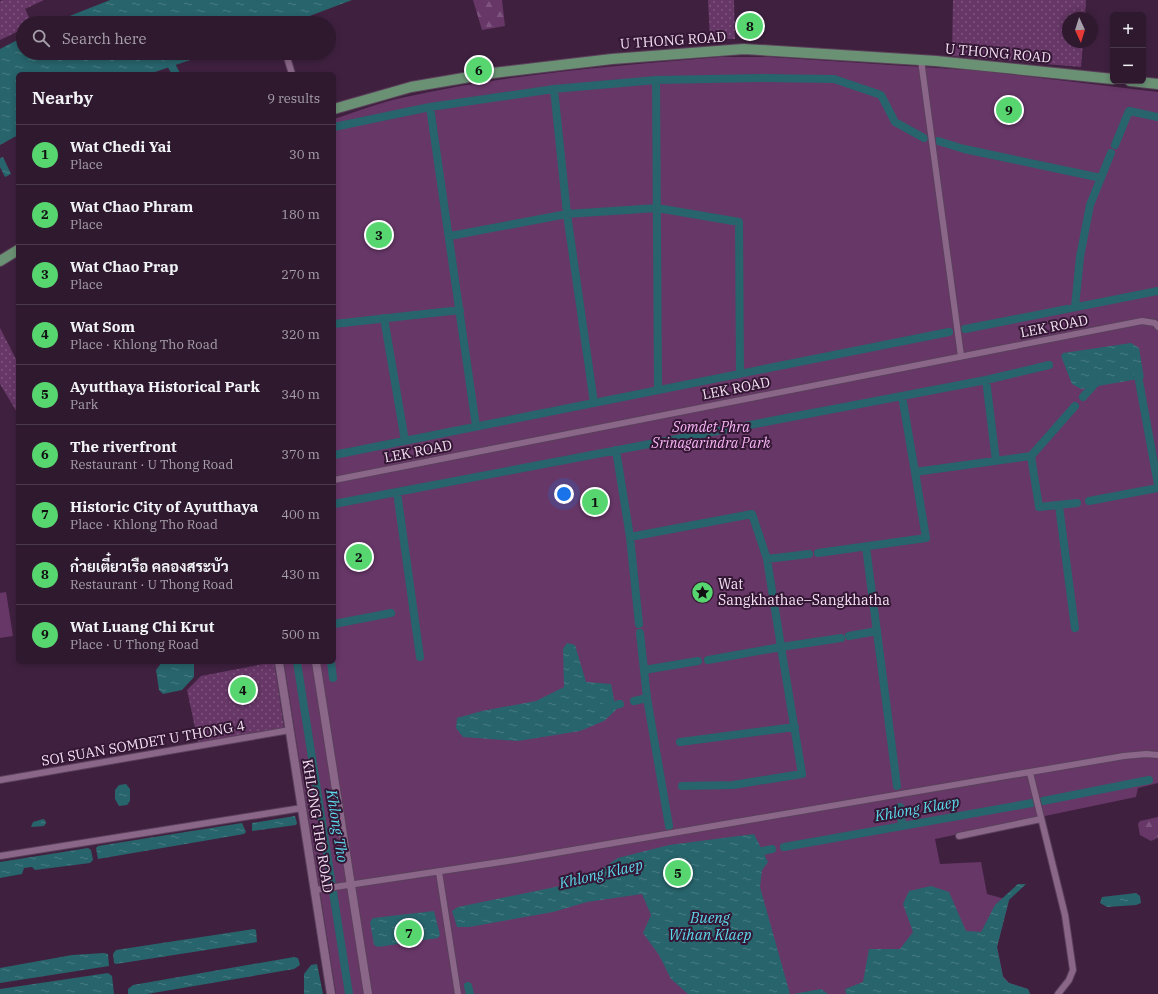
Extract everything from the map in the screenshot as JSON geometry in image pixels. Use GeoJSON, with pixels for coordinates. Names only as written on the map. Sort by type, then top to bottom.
{"type":"FeatureCollection","features":[{"type":"Feature","properties":{"kind":"main road","name":"U THONG ROAD"},"geometry":{"type":"LineString","coordinates":[[336,108],[411,87],[472,76],[612,58],[699,51],[761,49],[921,60],[1110,79]]}},
{"type":"Feature","properties":{"kind":"main road"},"geometry":{"type":"LineString","coordinates":[[1146,83],[1158,84]]}},
{"type":"Feature","properties":{"kind":"main road"},"geometry":{"type":"LineString","coordinates":[[0,261],[16,251]]}},
{"type":"Feature","properties":{"kind":"street"},"geometry":{"type":"LineString","coordinates":[[288,60],[291,72]]}},
{"type":"Feature","properties":{"kind":"street"},"geometry":{"type":"LineString","coordinates":[[921,60],[961,356]]}},
{"type":"Feature","properties":{"kind":"street","name":"LEK ROAD"},"geometry":{"type":"LineString","coordinates":[[336,480],[1142,321],[1155,323],[1158,327]]}},
{"type":"Feature","properties":{"kind":"street","name":"KHLONG THO ROAD"},"geometry":{"type":"LineString","coordinates":[[279,664],[331,994]]}},
{"type":"Feature","properties":{"kind":"street","name":"KHLONG THO ROAD"},"geometry":{"type":"LineString","coordinates":[[316,664],[368,994]]}},
{"type":"Feature","properties":{"kind":"street","name":"SOI SUAN SOMDET U THONG 4"},"geometry":{"type":"LineString","coordinates":[[0,780],[290,730]]}},
{"type":"Feature","properties":{"kind":"street"},"geometry":{"type":"LineString","coordinates":[[315,890],[439,872],[1124,756],[1146,754],[1158,755]]}},
{"type":"Feature","properties":{"kind":"street"},"geometry":{"type":"LineString","coordinates":[[1030,773],[1065,915],[1073,970],[1069,980],[1058,994]]}},
{"type":"Feature","properties":{"kind":"street"},"geometry":{"type":"LineString","coordinates":[[0,856],[302,808]]}},
{"type":"Feature","properties":{"kind":"street"},"geometry":{"type":"LineString","coordinates":[[959,836],[1041,819]]}},
{"type":"Feature","properties":{"kind":"street"},"geometry":{"type":"LineString","coordinates":[[439,872],[458,994]]}},
{"type":"Feature","properties":{"kind":"green space"},"geometry":{"type":"Polygon","coordinates":[[[44,0],[25,9],[28,16],[16,16],[16,32],[0,40],[0,1],[44,0]]]}},
{"type":"Feature","properties":{"kind":"green space"},"geometry":{"type":"Polygon","coordinates":[[[473,0],[502,0],[505,26],[482,30],[473,0]]]}},
{"type":"Feature","properties":{"kind":"green space"},"geometry":{"type":"Polygon","coordinates":[[[708,0],[734,0],[735,39],[710,39],[708,0]]]}},
{"type":"Feature","properties":{"kind":"green space"},"geometry":{"type":"Polygon","coordinates":[[[953,0],[1086,0],[1085,12],[1062,12],[1062,48],[1083,48],[1081,67],[952,56],[953,0]]]}},
{"type":"Feature","properties":{"kind":"green space","name":"Somdet Phra Srinagarindra Park"},"geometry":{"type":"Polygon","coordinates":[[[720,57],[770,57],[983,71],[1158,92],[1158,783],[1138,788],[1136,797],[935,839],[940,864],[981,862],[987,894],[1009,900],[997,947],[1003,976],[1009,983],[1028,989],[1030,994],[336,994],[284,664],[336,664],[336,118],[392,100],[440,90],[520,77],[720,57]]]}},
{"type":"Feature","properties":{"kind":"green space"},"geometry":{"type":"Polygon","coordinates":[[[0,328],[16,359],[16,411],[0,384],[0,328]]]}},
{"type":"Feature","properties":{"kind":"green space"},"geometry":{"type":"Polygon","coordinates":[[[6,592],[13,636],[0,638],[0,593],[6,592]]]}},
{"type":"Feature","properties":{"kind":"green space"},"geometry":{"type":"Polygon","coordinates":[[[264,664],[274,664],[284,728],[198,742],[187,690],[201,676],[264,664]]]}},
{"type":"Feature","properties":{"kind":"green space"},"geometry":{"type":"Polygon","coordinates":[[[1158,817],[1158,838],[1151,841],[1140,835],[1138,824],[1140,821],[1158,817]]]}},
{"type":"Feature","properties":{"kind":"water"},"geometry":{"type":"Polygon","coordinates":[[[110,0],[352,0],[310,16],[70,16],[110,0]]]}},
{"type":"Feature","properties":{"kind":"water"},"geometry":{"type":"Polygon","coordinates":[[[16,41],[16,60],[190,60],[155,72],[16,72],[16,136],[0,145],[0,49],[16,41]]]}},
{"type":"Feature","properties":{"kind":"water"},"geometry":{"type":"Polygon","coordinates":[[[3,157],[11,174],[5,177],[0,167],[0,158],[3,157]]]}},
{"type":"Feature","properties":{"kind":"water"},"geometry":{"type":"Polygon","coordinates":[[[1131,343],[1139,348],[1144,378],[1081,389],[1072,384],[1061,356],[1063,353],[1131,343]]]}},
{"type":"Feature","properties":{"kind":"water"},"geometry":{"type":"Polygon","coordinates":[[[567,643],[575,645],[586,682],[611,684],[616,710],[604,721],[580,731],[518,741],[463,737],[456,728],[457,718],[482,711],[536,701],[564,687],[563,649],[567,643]]]}},
{"type":"Feature","properties":{"kind":"water"},"geometry":{"type":"Polygon","coordinates":[[[160,664],[194,664],[194,677],[182,690],[163,694],[159,690],[156,670],[160,664]]]}},
{"type":"Feature","properties":{"kind":"water"},"geometry":{"type":"Polygon","coordinates":[[[126,784],[130,789],[130,801],[127,805],[119,806],[115,799],[115,790],[119,785],[126,784]]]}},
{"type":"Feature","properties":{"kind":"water"},"geometry":{"type":"Polygon","coordinates":[[[295,816],[297,823],[296,825],[252,831],[252,823],[295,816]]]}},
{"type":"Feature","properties":{"kind":"water"},"geometry":{"type":"Polygon","coordinates":[[[43,819],[46,823],[44,826],[31,827],[33,822],[43,819]]]}},
{"type":"Feature","properties":{"kind":"water"},"geometry":{"type":"Polygon","coordinates":[[[242,823],[246,832],[244,834],[98,859],[96,848],[98,846],[242,823]]]}},
{"type":"Feature","properties":{"kind":"water","name":"Bueng Wihan Klaep"},"geometry":{"type":"Polygon","coordinates":[[[754,834],[768,862],[762,870],[760,887],[790,994],[688,994],[671,979],[659,955],[643,933],[651,915],[642,894],[587,902],[553,912],[469,927],[457,927],[452,911],[458,907],[584,881],[618,858],[669,845],[754,834]]]}},
{"type":"Feature","properties":{"kind":"water"},"geometry":{"type":"Polygon","coordinates":[[[88,848],[91,850],[93,860],[90,863],[35,870],[32,867],[24,868],[22,874],[0,878],[0,862],[88,848]]]}},
{"type":"Feature","properties":{"kind":"water"},"geometry":{"type":"Polygon","coordinates":[[[1018,884],[1026,884],[1009,900],[997,947],[1003,977],[1009,983],[1028,989],[1030,994],[846,994],[845,989],[863,982],[869,949],[900,949],[913,932],[903,904],[909,891],[931,886],[949,892],[966,931],[981,932],[995,905],[1018,884]]]}},
{"type":"Feature","properties":{"kind":"water"},"geometry":{"type":"Polygon","coordinates":[[[1136,893],[1140,896],[1141,903],[1136,905],[1107,907],[1100,903],[1102,897],[1136,893]]]}},
{"type":"Feature","properties":{"kind":"water"},"geometry":{"type":"Polygon","coordinates":[[[434,911],[440,935],[438,938],[378,947],[374,945],[370,922],[373,918],[434,911]]]}},
{"type":"Feature","properties":{"kind":"water"},"geometry":{"type":"Polygon","coordinates":[[[254,929],[256,930],[257,942],[116,964],[114,963],[113,954],[116,950],[254,929]]]}},
{"type":"Feature","properties":{"kind":"water"},"geometry":{"type":"Polygon","coordinates":[[[108,954],[109,966],[0,983],[0,968],[72,955],[108,954]]]}},
{"type":"Feature","properties":{"kind":"water"},"geometry":{"type":"Polygon","coordinates":[[[294,957],[298,958],[300,965],[294,969],[147,994],[128,994],[128,989],[133,985],[294,957]]]}},
{"type":"Feature","properties":{"kind":"water"},"geometry":{"type":"Polygon","coordinates":[[[317,964],[323,994],[304,994],[304,974],[311,965],[317,964]]]}},
{"type":"Feature","properties":{"kind":"water"},"geometry":{"type":"Polygon","coordinates":[[[108,973],[112,976],[114,994],[0,994],[0,989],[108,973]]]}},
{"type":"Feature","properties":{"kind":"water"},"geometry":{"type":"Polygon","coordinates":[[[821,989],[828,994],[793,994],[821,989]]]}},
{"type":"Feature","properties":{"kind":"waterway","name":"Khlong Tho"},"geometry":{"type":"LineString","coordinates":[[169,60],[175,72]]}},
{"type":"Feature","properties":{"kind":"waterway"},"geometry":{"type":"LineString","coordinates":[[336,127],[430,107],[554,89],[656,80],[761,78],[834,79],[881,95],[895,122],[924,138]]}},
{"type":"Feature","properties":{"kind":"waterway"},"geometry":{"type":"LineString","coordinates":[[656,80],[658,390]]}},
{"type":"Feature","properties":{"kind":"waterway"},"geometry":{"type":"LineString","coordinates":[[554,89],[567,214],[594,403]]}},
{"type":"Feature","properties":{"kind":"waterway"},"geometry":{"type":"LineString","coordinates":[[430,107],[476,426]]}},
{"type":"Feature","properties":{"kind":"waterway"},"geometry":{"type":"LineString","coordinates":[[1115,145],[1129,111],[1158,117]]}},
{"type":"Feature","properties":{"kind":"waterway"},"geometry":{"type":"LineString","coordinates":[[938,141],[964,149],[1101,178]]}},
{"type":"Feature","properties":{"kind":"waterway"},"geometry":{"type":"LineString","coordinates":[[1075,307],[1080,257],[1090,205],[1111,153]]}},
{"type":"Feature","properties":{"kind":"waterway"},"geometry":{"type":"LineString","coordinates":[[450,236],[567,214],[657,208],[739,222],[740,374]]}},
{"type":"Feature","properties":{"kind":"waterway"},"geometry":{"type":"LineString","coordinates":[[965,329],[1158,291]]}},
{"type":"Feature","properties":{"kind":"waterway"},"geometry":{"type":"LineString","coordinates":[[336,324],[460,310]]}},
{"type":"Feature","properties":{"kind":"waterway"},"geometry":{"type":"LineString","coordinates":[[384,318],[405,441]]}},
{"type":"Feature","properties":{"kind":"waterway"},"geometry":{"type":"LineString","coordinates":[[336,455],[949,332]]}},
{"type":"Feature","properties":{"kind":"waterway"},"geometry":{"type":"LineString","coordinates":[[336,504],[986,380],[1049,365]]}},
{"type":"Feature","properties":{"kind":"waterway"},"geometry":{"type":"LineString","coordinates":[[1137,370],[1158,485]]}},
{"type":"Feature","properties":{"kind":"waterway"},"geometry":{"type":"LineString","coordinates":[[1083,397],[1099,379]]}},
{"type":"Feature","properties":{"kind":"waterway"},"geometry":{"type":"LineString","coordinates":[[986,380],[996,461]]}},
{"type":"Feature","properties":{"kind":"waterway"},"geometry":{"type":"LineString","coordinates":[[902,396],[915,472]]}},
{"type":"Feature","properties":{"kind":"waterway"},"geometry":{"type":"LineString","coordinates":[[1031,456],[1075,406]]}},
{"type":"Feature","properties":{"kind":"waterway"},"geometry":{"type":"LineString","coordinates":[[616,450],[630,537]]}},
{"type":"Feature","properties":{"kind":"waterway"},"geometry":{"type":"LineString","coordinates":[[818,553],[926,538],[915,472],[1031,456],[1039,507],[1077,503]]}},
{"type":"Feature","properties":{"kind":"waterway"},"geometry":{"type":"LineString","coordinates":[[1089,501],[1158,488]]}},
{"type":"Feature","properties":{"kind":"waterway"},"geometry":{"type":"LineString","coordinates":[[397,492],[420,657]]}},
{"type":"Feature","properties":{"kind":"waterway"},"geometry":{"type":"LineString","coordinates":[[1059,506],[1075,628]]}},
{"type":"Feature","properties":{"kind":"waterway"},"geometry":{"type":"LineString","coordinates":[[639,624],[630,537],[752,514],[767,559],[809,554]]}},
{"type":"Feature","properties":{"kind":"waterway"},"geometry":{"type":"LineString","coordinates":[[866,547],[897,786]]}},
{"type":"Feature","properties":{"kind":"waterway"},"geometry":{"type":"LineString","coordinates":[[767,559],[781,647],[841,638]]}},
{"type":"Feature","properties":{"kind":"waterway"},"geometry":{"type":"LineString","coordinates":[[336,624],[391,613]]}},
{"type":"Feature","properties":{"kind":"waterway"},"geometry":{"type":"LineString","coordinates":[[849,636],[877,631]]}},
{"type":"Feature","properties":{"kind":"waterway"},"geometry":{"type":"LineString","coordinates":[[640,633],[647,698],[669,826]]}},
{"type":"Feature","properties":{"kind":"waterway"},"geometry":{"type":"LineString","coordinates":[[682,786],[733,785],[802,774],[781,647],[708,660]]}},
{"type":"Feature","properties":{"kind":"waterway"},"geometry":{"type":"LineString","coordinates":[[644,670],[698,661]]}},
{"type":"Feature","properties":{"kind":"waterway","name":"Khlong Tho"},"geometry":{"type":"LineString","coordinates":[[297,664],[349,994]]}},
{"type":"Feature","properties":{"kind":"waterway"},"geometry":{"type":"LineString","coordinates":[[331,664],[333,678]]}},
{"type":"Feature","properties":{"kind":"waterway"},"geometry":{"type":"LineString","coordinates":[[634,701],[647,698]]}},
{"type":"Feature","properties":{"kind":"waterway"},"geometry":{"type":"LineString","coordinates":[[605,707],[620,704]]}},
{"type":"Feature","properties":{"kind":"waterway"},"geometry":{"type":"LineString","coordinates":[[680,742],[795,727]]}},
{"type":"Feature","properties":{"kind":"waterway","name":"Khlong Klaep"},"geometry":{"type":"LineString","coordinates":[[1043,801],[1149,780]]}},
{"type":"Feature","properties":{"kind":"waterway","name":"Khlong Klaep"},"geometry":{"type":"LineString","coordinates":[[784,847],[1032,803]]}},
{"type":"Feature","properties":{"kind":"waterway"},"geometry":{"type":"LineString","coordinates":[[900,807],[902,825]]}},
{"type":"Feature","properties":{"kind":"waterway","name":"Khlong Klaep"},"geometry":{"type":"LineString","coordinates":[[753,853],[772,849]]}},
{"type":"Feature","properties":{"kind":"waterway"},"geometry":{"type":"LineString","coordinates":[[468,986],[470,994]]}},
{"type":"Feature","properties":{"kind":"place","name":"ก๋วยเตี๋ยวเรือ คลองสระบัว"},"geometry":{"type":"Point","coordinates":[750,26]}},
{"type":"Feature","properties":{"kind":"place","name":"The riverfront"},"geometry":{"type":"Point","coordinates":[479,70]}},
{"type":"Feature","properties":{"kind":"place","name":"Wat Luang Chi Krut"},"geometry":{"type":"Point","coordinates":[1009,110]}},
{"type":"Feature","properties":{"kind":"place","name":"Wat Chao Prap"},"geometry":{"type":"Point","coordinates":[379,235]}},
{"type":"Feature","properties":{"kind":"place","name":"Wat Chedi Yai"},"geometry":{"type":"Point","coordinates":[595,502]}},
{"type":"Feature","properties":{"kind":"place","name":"Wat Chao Phram"},"geometry":{"type":"Point","coordinates":[359,557]}},
{"type":"Feature","properties":{"kind":"place","name":"Wat Sangkhathae–Sangkhatha"},"geometry":{"type":"Point","coordinates":[702,592]}},
{"type":"Feature","properties":{"kind":"place","name":"Wat Som"},"geometry":{"type":"Point","coordinates":[243,690]}},
{"type":"Feature","properties":{"kind":"place","name":"Ayutthaya Historical Park"},"geometry":{"type":"Point","coordinates":[678,873]}},
{"type":"Feature","properties":{"kind":"place","name":"Historic City of Ayutthaya"},"geometry":{"type":"Point","coordinates":[409,933]}}]}
